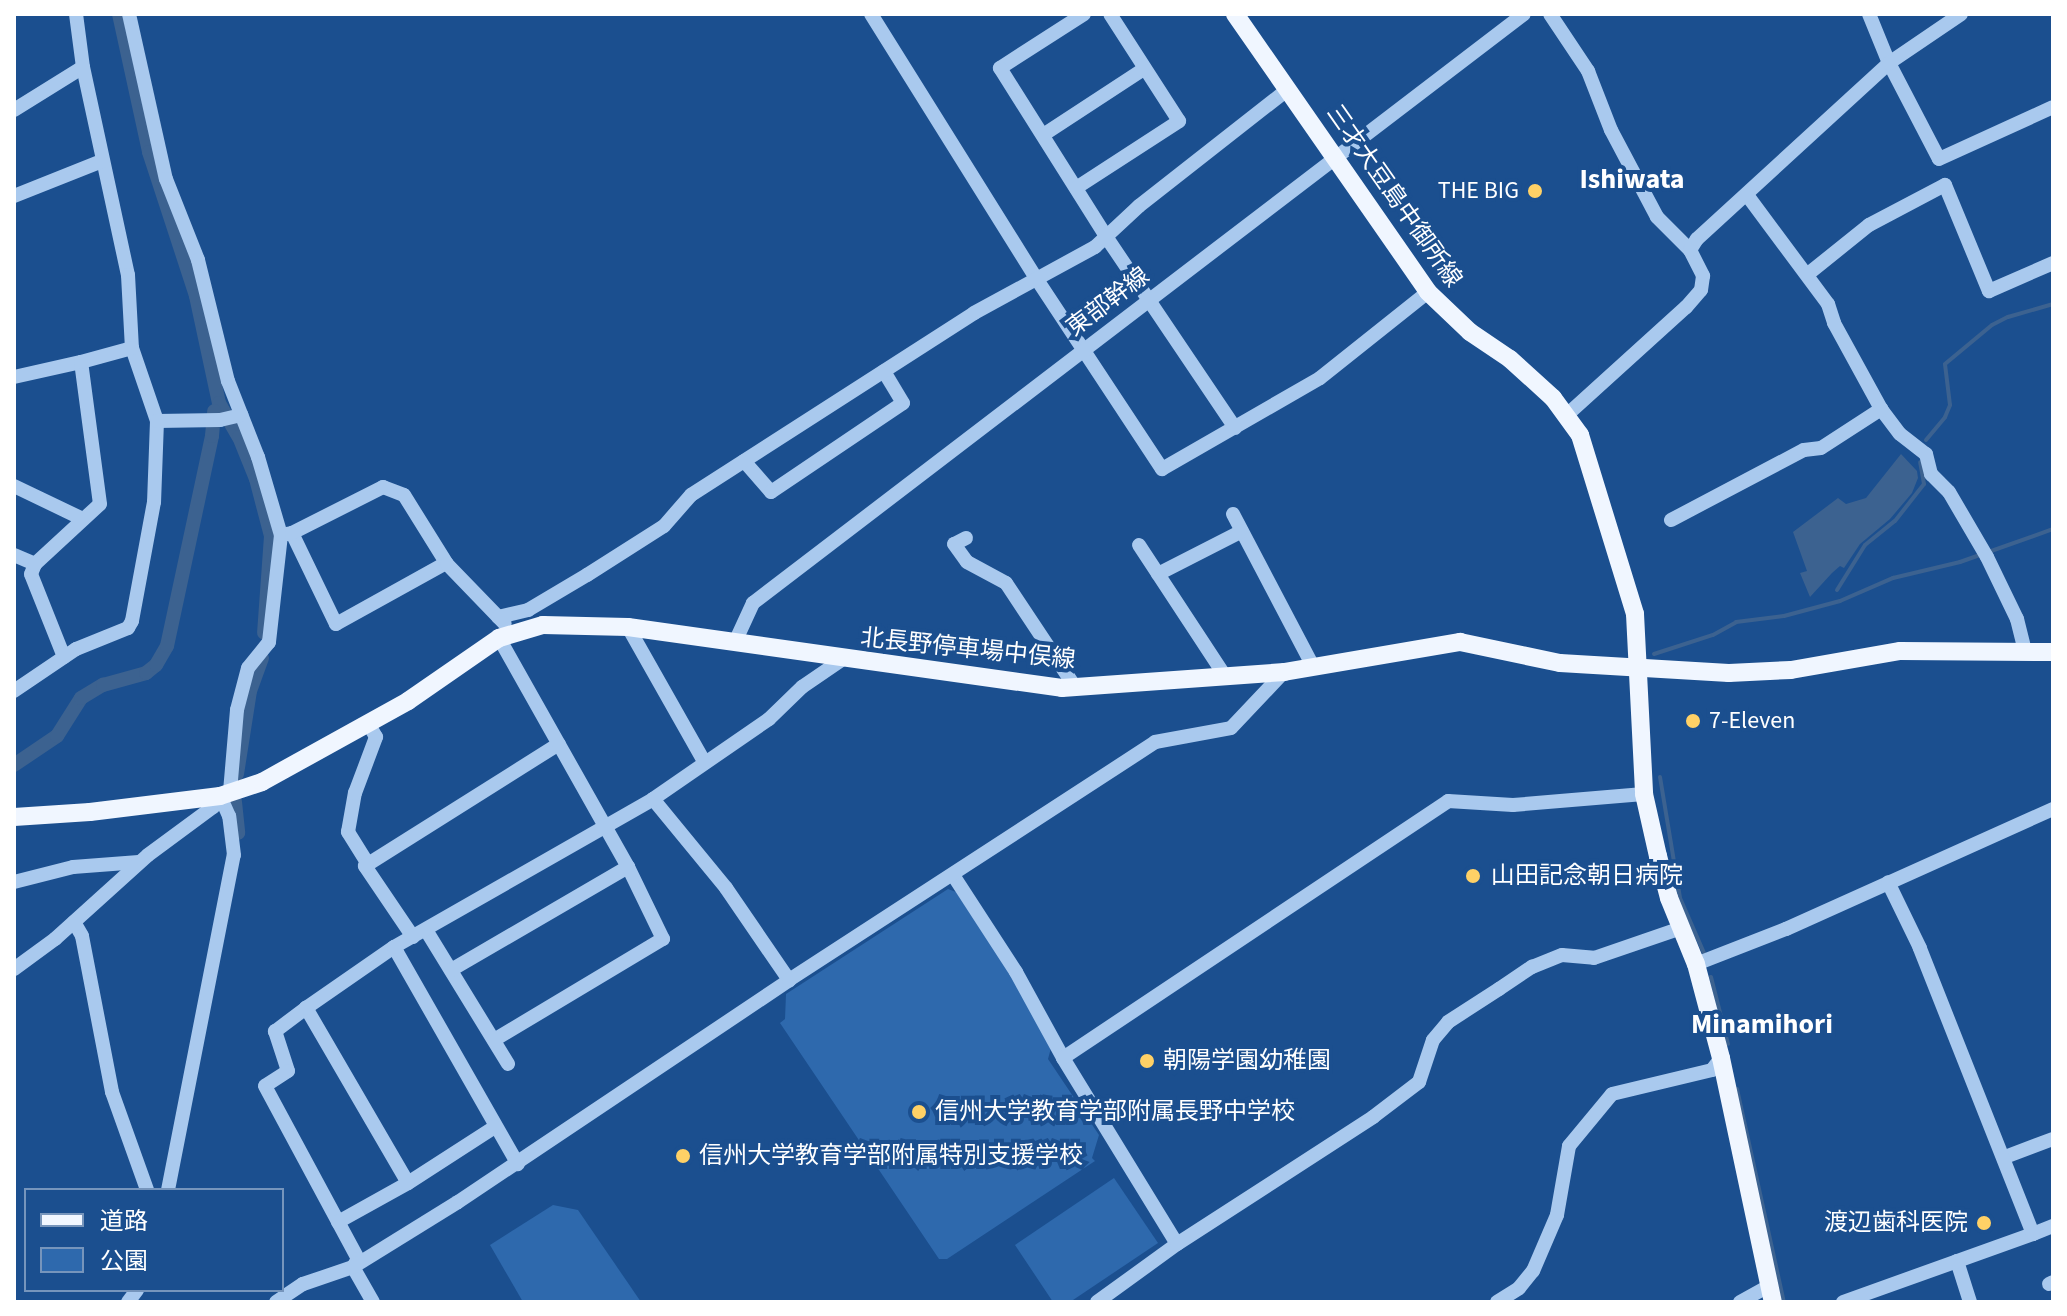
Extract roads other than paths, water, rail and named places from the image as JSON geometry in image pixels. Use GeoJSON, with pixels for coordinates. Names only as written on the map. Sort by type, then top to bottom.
{"type":"FeatureCollection","features":[{"type":"Feature","properties":{"kind":"main road","name":"三才大豆島中御所線"},"geometry":{"type":"LineString","coordinates":[[1235,14],[1337,156],[1428,292],[1470,332],[1510,359],[1568,414],[1595,475],[1635,614],[1644,794],[1658,856],[1696,964],[1721,1058],[1771,1294]]}},
{"type":"Feature","properties":{"kind":"main road","name":"北長野停車場中俣線"},"geometry":{"type":"LineString","coordinates":[[14,817],[90,812],[225,794],[262,782],[408,701],[506,635],[543,625],[628,627],[736,640],[843,659],[1075,687],[1284,672],[1460,642],[1560,663],[1729,673],[1791,670],[1900,651],[2053,652]]}},
{"type":"Feature","properties":{"kind":"street"},"geometry":{"type":"LineString","coordinates":[[14,691],[64,657],[128,628],[132,621],[154,502],[157,421],[132,348],[128,275],[83,67],[76,14]]}},
{"type":"Feature","properties":{"kind":"street"},"geometry":{"type":"LineString","coordinates":[[129,14],[166,179],[198,260],[228,381],[225,418],[336,624],[446,563]]}},
{"type":"Feature","properties":{"kind":"street"},"geometry":{"type":"LineString","coordinates":[[871,14],[1036,278],[1162,469],[1320,378],[1428,292]]}},
{"type":"Feature","properties":{"kind":"street"},"geometry":{"type":"LineString","coordinates":[[1084,14],[1000,68],[1107,238],[1235,428]]}},
{"type":"Feature","properties":{"kind":"street"},"geometry":{"type":"LineString","coordinates":[[1076,188],[1179,121],[1110,14]]}},
{"type":"Feature","properties":{"kind":"street","name":"東部幹線"},"geometry":{"type":"LineString","coordinates":[[736,640],[753,603],[1084,347],[1524,14]]}},
{"type":"Feature","properties":{"kind":"street"},"geometry":{"type":"LineString","coordinates":[[1550,14],[1588,71],[1611,130],[1657,217],[1690,250],[1703,276],[1701,290],[1568,414]]}},
{"type":"Feature","properties":{"kind":"street"},"geometry":{"type":"LineString","coordinates":[[1869,14],[1889,63],[1939,159],[1945,185],[1989,291],[2053,263]]}},
{"type":"Feature","properties":{"kind":"street"},"geometry":{"type":"LineString","coordinates":[[1690,250],[1697,239],[1889,63],[1961,14]]}},
{"type":"Feature","properties":{"kind":"street"},"geometry":{"type":"LineString","coordinates":[[14,110],[83,67]]}},
{"type":"Feature","properties":{"kind":"street"},"geometry":{"type":"LineString","coordinates":[[1043,135],[1144,69]]}},
{"type":"Feature","properties":{"kind":"street"},"geometry":{"type":"LineString","coordinates":[[498,617],[528,610],[587,575],[664,526],[691,495],[974,313],[1107,238],[1139,206],[1288,89]]}},
{"type":"Feature","properties":{"kind":"street"},"geometry":{"type":"LineString","coordinates":[[1939,159],[2053,107]]}},
{"type":"Feature","properties":{"kind":"street"},"geometry":{"type":"LineString","coordinates":[[14,196],[102,161]]}},
{"type":"Feature","properties":{"kind":"street"},"geometry":{"type":"LineString","coordinates":[[1808,274],[1869,225],[1945,185]]}},
{"type":"Feature","properties":{"kind":"street"},"geometry":{"type":"LineString","coordinates":[[1747,195],[1828,304],[1834,323],[1881,409],[1900,434],[1926,454],[1931,474],[1949,492],[1985,554],[2017,619],[2025,651]]}},
{"type":"Feature","properties":{"kind":"street"},"geometry":{"type":"LineString","coordinates":[[14,377],[132,348]]}},
{"type":"Feature","properties":{"kind":"street"},"geometry":{"type":"LineString","coordinates":[[64,657],[31,574],[35,564],[100,504],[81,362]]}},
{"type":"Feature","properties":{"kind":"street"},"geometry":{"type":"LineString","coordinates":[[744,461],[771,492],[903,403],[884,371]]}},
{"type":"Feature","properties":{"kind":"street"},"geometry":{"type":"LineString","coordinates":[[1671,520],[1804,450],[1821,448],[1881,409]]}},
{"type":"Feature","properties":{"kind":"street"},"geometry":{"type":"LineString","coordinates":[[157,421],[225,418]]}},
{"type":"Feature","properties":{"kind":"street"},"geometry":{"type":"LineString","coordinates":[[14,486],[83,519]]}},
{"type":"Feature","properties":{"kind":"street"},"geometry":{"type":"LineString","coordinates":[[287,534],[383,487],[404,495],[446,563],[498,617],[559,744],[628,867],[663,939],[494,1040]]}},
{"type":"Feature","properties":{"kind":"street"},"geometry":{"type":"LineString","coordinates":[[1233,514],[1314,668]]}},
{"type":"Feature","properties":{"kind":"street"},"geometry":{"type":"LineString","coordinates":[[1158,574],[1242,531]]}},
{"type":"Feature","properties":{"kind":"street"},"geometry":{"type":"LineString","coordinates":[[168,1188],[234,855],[225,794],[237,710],[248,668],[269,642],[287,534]]}},
{"type":"Feature","properties":{"kind":"street"},"geometry":{"type":"LineString","coordinates":[[966,538],[954,544],[967,562],[1006,583],[1075,687]]}},
{"type":"Feature","properties":{"kind":"street"},"geometry":{"type":"LineString","coordinates":[[1139,545],[1225,676]]}},
{"type":"Feature","properties":{"kind":"street"},"geometry":{"type":"LineString","coordinates":[[14,555],[35,564]]}},
{"type":"Feature","properties":{"kind":"street"},"geometry":{"type":"LineString","coordinates":[[628,627],[705,763]]}},
{"type":"Feature","properties":{"kind":"street"},"geometry":{"type":"LineString","coordinates":[[353,1267],[358,1259],[265,1086],[288,1071],[275,1031],[394,947],[653,799],[769,719],[802,687],[843,659]]}},
{"type":"Feature","properties":{"kind":"street"},"geometry":{"type":"LineString","coordinates":[[276,1302],[303,1284],[353,1267],[518,1164],[789,980],[1155,742],[1231,728],[1284,672]]}},
{"type":"Feature","properties":{"kind":"street"},"geometry":{"type":"LineString","coordinates":[[368,723],[376,737],[355,793],[348,832],[368,864]]}},
{"type":"Feature","properties":{"kind":"street"},"geometry":{"type":"LineString","coordinates":[[508,1064],[451,970],[365,866],[559,744]]}},
{"type":"Feature","properties":{"kind":"street"},"geometry":{"type":"LineString","coordinates":[[14,969],[74,922],[139,862],[213,807],[225,794]]}},
{"type":"Feature","properties":{"kind":"street"},"geometry":{"type":"LineString","coordinates":[[1063,1058],[1448,801],[1513,805],[1644,794]]}},
{"type":"Feature","properties":{"kind":"street"},"geometry":{"type":"LineString","coordinates":[[653,799],[726,888],[789,980]]}},
{"type":"Feature","properties":{"kind":"street"},"geometry":{"type":"LineString","coordinates":[[1696,964],[1786,929],[2053,809]]}},
{"type":"Feature","properties":{"kind":"street"},"geometry":{"type":"LineString","coordinates":[[14,882],[73,867],[139,862]]}},
{"type":"Feature","properties":{"kind":"street"},"geometry":{"type":"LineString","coordinates":[[451,970],[628,867]]}},
{"type":"Feature","properties":{"kind":"street"},"geometry":{"type":"LineString","coordinates":[[953,875],[1016,972],[1063,1058],[1177,1244]]}},
{"type":"Feature","properties":{"kind":"street"},"geometry":{"type":"LineString","coordinates":[[1888,882],[1920,948],[1966,1071],[2005,1157],[2033,1234]]}},
{"type":"Feature","properties":{"kind":"street"},"geometry":{"type":"LineString","coordinates":[[74,922],[82,936],[112,1092],[146,1188]]}},
{"type":"Feature","properties":{"kind":"street"},"geometry":{"type":"LineString","coordinates":[[1097,1302],[1177,1244],[1373,1117],[1419,1082],[1433,1040],[1448,1022],[1532,967],[1562,955],[1594,958],[1681,928]]}},
{"type":"Feature","properties":{"kind":"street"},"geometry":{"type":"LineString","coordinates":[[394,947],[518,1164]]}},
{"type":"Feature","properties":{"kind":"street"},"geometry":{"type":"LineString","coordinates":[[306,1008],[408,1183]]}},
{"type":"Feature","properties":{"kind":"street"},"geometry":{"type":"LineString","coordinates":[[1497,1302],[1519,1288],[1533,1271],[1560,1207],[1569,1146],[1612,1094],[1712,1070],[1721,1058]]}},
{"type":"Feature","properties":{"kind":"street"},"geometry":{"type":"LineString","coordinates":[[338,1222],[408,1183],[495,1127]]}},
{"type":"Feature","properties":{"kind":"street"},"geometry":{"type":"LineString","coordinates":[[2005,1157],[2053,1139]]}},
{"type":"Feature","properties":{"kind":"street"},"geometry":{"type":"LineString","coordinates":[[1843,1302],[2053,1226]]}},
{"type":"Feature","properties":{"kind":"street"},"geometry":{"type":"LineString","coordinates":[[1957,1261],[1970,1302]]}},
{"type":"Feature","properties":{"kind":"street"},"geometry":{"type":"LineString","coordinates":[[353,1267],[373,1302]]}},
{"type":"Feature","properties":{"kind":"street"},"geometry":{"type":"LineString","coordinates":[[1740,1302],[1771,1294]]}},
{"type":"Feature","properties":{"kind":"waterway"},"geometry":{"type":"LineString","coordinates":[[119,14],[149,152],[196,296],[219,403],[239,437],[256,479],[271,536],[264,633]]}},
{"type":"Feature","properties":{"kind":"waterway"},"geometry":{"type":"LineString","coordinates":[[1926,440],[1945,417],[1950,405],[1945,364],[1992,325],[2053,304]]}},
{"type":"Feature","properties":{"kind":"waterway"},"geometry":{"type":"LineString","coordinates":[[14,765],[57,736],[81,698],[103,685],[146,673],[156,665],[167,646],[212,436],[214,411]]}},
{"type":"Feature","properties":{"kind":"waterway"},"geometry":{"type":"LineString","coordinates":[[1837,590],[1865,545],[1895,521],[1924,484],[1920,462]]}},
{"type":"Feature","properties":{"kind":"waterway"},"geometry":{"type":"LineString","coordinates":[[1654,654],[1713,635],[1736,622],[1784,616],[1840,601],[1893,578],[1960,562],[2053,529]]}},
{"type":"Feature","properties":{"kind":"waterway"},"geometry":{"type":"LineString","coordinates":[[237,774],[250,691],[262,658]]}},
{"type":"Feature","properties":{"kind":"waterway"},"geometry":{"type":"LineString","coordinates":[[1660,777],[1680,898],[1704,953]]}},
{"type":"Feature","properties":{"kind":"waterway"},"geometry":{"type":"LineString","coordinates":[[235,802],[238,833]]}},
{"type":"Feature","properties":{"kind":"waterway"},"geometry":{"type":"LineString","coordinates":[[1711,977],[1728,1044]]}},
{"type":"Feature","properties":{"kind":"waterway"},"geometry":{"type":"LineString","coordinates":[[1737,1089],[1784,1302]]}},
{"type":"Feature","properties":{"kind":"place","name":"THE BIG"},"geometry":{"type":"Point","coordinates":[1535,191]}},
{"type":"Feature","properties":{"kind":"place","name":"7-Eleven"},"geometry":{"type":"Point","coordinates":[1693,721]}},
{"type":"Feature","properties":{"kind":"place","name":"山田記念朝日病院"},"geometry":{"type":"Point","coordinates":[1473,876]}},
{"type":"Feature","properties":{"kind":"place","name":"朝陽学園幼稚園"},"geometry":{"type":"Point","coordinates":[1147,1061]}},
{"type":"Feature","properties":{"kind":"place","name":"信州大学教育学部附属長野中学校"},"geometry":{"type":"Point","coordinates":[919,1112]}},
{"type":"Feature","properties":{"kind":"place","name":"信州大学教育学部附属特別支援学校"},"geometry":{"type":"Point","coordinates":[683,1156]}},
{"type":"Feature","properties":{"kind":"place","name":"渡辺歯科医院"},"geometry":{"type":"Point","coordinates":[1984,1223]}},
{"type":"Feature","properties":{"kind":"district","name":"Ishiwata"},"geometry":{"type":"Point","coordinates":[1632,179]}},
{"type":"Feature","properties":{"kind":"district","name":"Minamihori"},"geometry":{"type":"Point","coordinates":[1762,1024]}}]}
